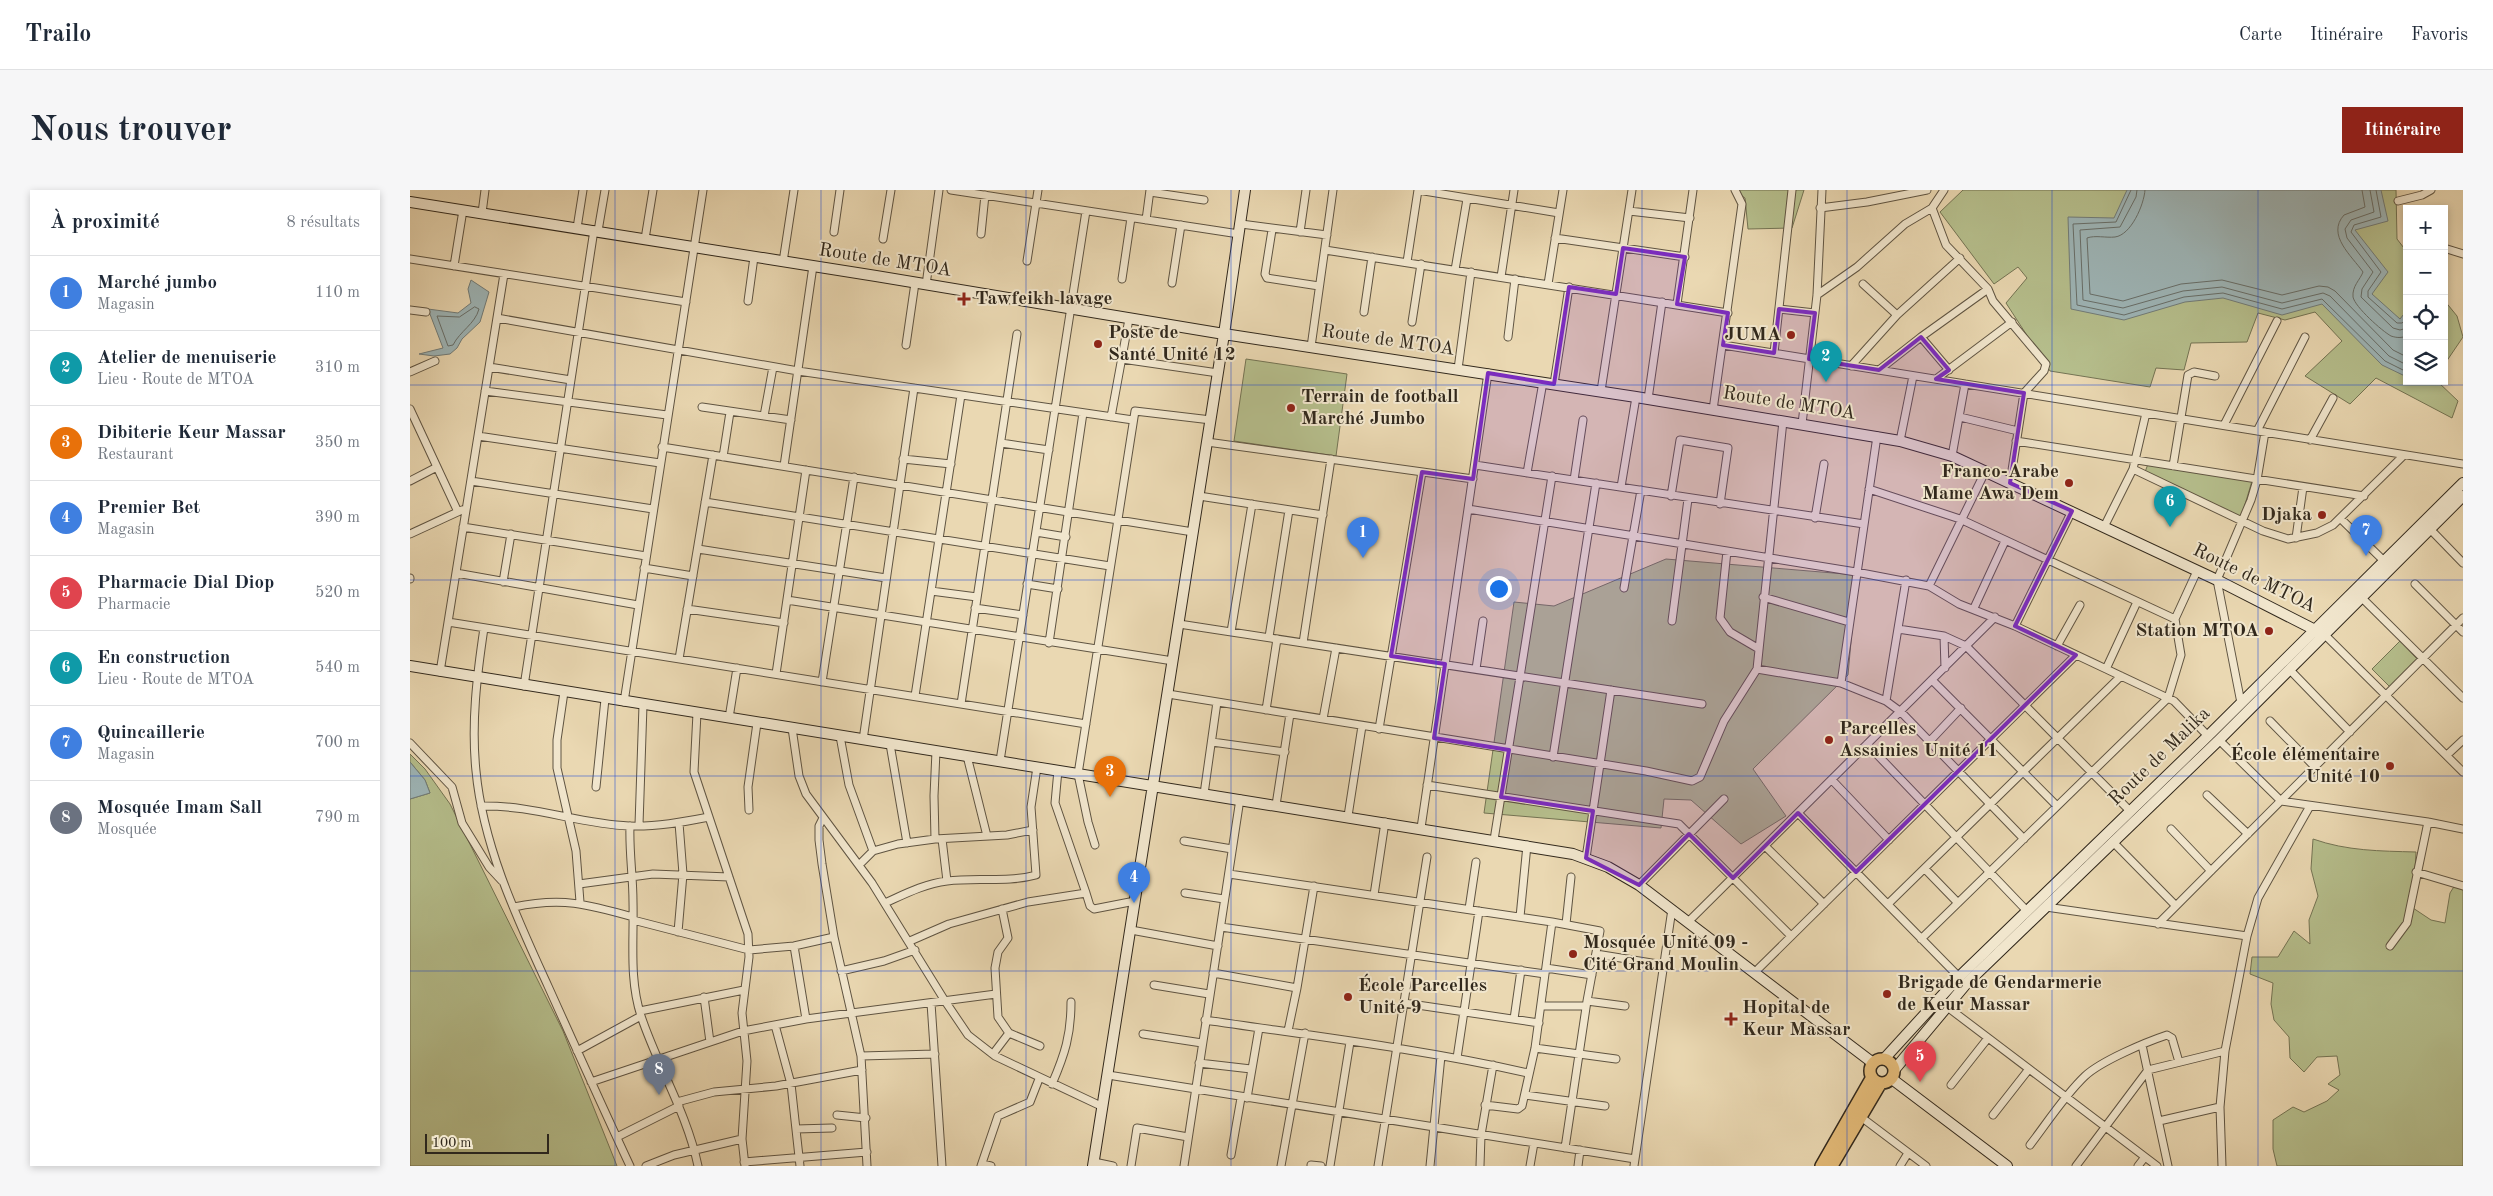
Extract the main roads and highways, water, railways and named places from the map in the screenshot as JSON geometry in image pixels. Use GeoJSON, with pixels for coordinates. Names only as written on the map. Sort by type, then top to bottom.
{"type":"FeatureCollection","features":[{"type":"Feature","properties":{"kind":"main road"},"geometry":{"type":"LineString","coordinates":[[1879,1061],[1891,1062],[1885,1077],[1870,1070],[1879,1061]]}},
{"type":"Feature","properties":{"kind":"main road","name":"Route de Malika"},"geometry":{"type":"LineString","coordinates":[[1832,1166],[1885,1077]]}},
{"type":"Feature","properties":{"kind":"main road","name":"Route de Malika"},"geometry":{"type":"LineString","coordinates":[[1821,1166],[1885,1077]]}},
{"type":"Feature","properties":{"kind":"water"},"geometry":{"type":"Polygon","coordinates":[[[2127,190],[2381,190],[2388,221],[2355,230],[2388,272],[2372,294],[2400,319],[2403,315],[2403,375],[2382,365],[2322,304],[2282,315],[2223,298],[2185,302],[2124,320],[2071,309],[2068,217],[2114,218],[2127,190]]]}},
{"type":"Feature","properties":{"kind":"water"},"geometry":{"type":"Polygon","coordinates":[[[471,280],[489,292],[480,322],[462,339],[457,348],[450,354],[434,356],[419,354],[443,348],[428,309],[458,313],[471,303],[468,289],[471,280]]]}},
{"type":"Feature","properties":{"kind":"water"},"geometry":{"type":"Polygon","coordinates":[[[410,762],[425,780],[430,793],[410,799],[410,762]]]}},
{"type":"Feature","properties":{"kind":"place","name":"Tawfeikh lavage"},"geometry":{"type":"Point","coordinates":[964,299]}},
{"type":"Feature","properties":{"kind":"place","name":"JUMA"},"geometry":{"type":"Point","coordinates":[1791,335]}},
{"type":"Feature","properties":{"kind":"place","name":"Poste de Santé Unité 12"},"geometry":{"type":"Point","coordinates":[1098,344]}},
{"type":"Feature","properties":{"kind":"place","name":"Atelier de menuiserie"},"geometry":{"type":"Point","coordinates":[1826,382]}},
{"type":"Feature","properties":{"kind":"place","name":"Terrain de football Marché Jumbo"},"geometry":{"type":"Point","coordinates":[1291,408]}},
{"type":"Feature","properties":{"kind":"place","name":"Franco-Arabe Mame Awa Dem"},"geometry":{"type":"Point","coordinates":[2069,483]}},
{"type":"Feature","properties":{"kind":"place","name":"Djaka"},"geometry":{"type":"Point","coordinates":[2322,515]}},
{"type":"Feature","properties":{"kind":"place","name":"En construction"},"geometry":{"type":"Point","coordinates":[2170,527]}},
{"type":"Feature","properties":{"kind":"place","name":"Quincaillerie"},"geometry":{"type":"Point","coordinates":[2366,556]}},
{"type":"Feature","properties":{"kind":"place","name":"Marché jumbo"},"geometry":{"type":"Point","coordinates":[1363,558]}},
{"type":"Feature","properties":{"kind":"place","name":"Station MTOA"},"geometry":{"type":"Point","coordinates":[2269,631]}},
{"type":"Feature","properties":{"kind":"place","name":"Parcelles Assainies Unité 11"},"geometry":{"type":"Point","coordinates":[1829,740]}},
{"type":"Feature","properties":{"kind":"place","name":"École élémentaire Unité 10"},"geometry":{"type":"Point","coordinates":[2390,766]}},
{"type":"Feature","properties":{"kind":"place","name":"Dibiterie Keur Massar"},"geometry":{"type":"Point","coordinates":[1110,797]}},
{"type":"Feature","properties":{"kind":"place","name":"Premier Bet"},"geometry":{"type":"Point","coordinates":[1134,903]}},
{"type":"Feature","properties":{"kind":"place","name":"Mosquée Unité 09 - Cité Grand Moulin"},"geometry":{"type":"Point","coordinates":[1573,954]}},
{"type":"Feature","properties":{"kind":"place","name":"Brigade de Gendarmerie de Keur Massar"},"geometry":{"type":"Point","coordinates":[1887,994]}},
{"type":"Feature","properties":{"kind":"place","name":"École Parcelles Unité 9"},"geometry":{"type":"Point","coordinates":[1348,997]}},
{"type":"Feature","properties":{"kind":"place","name":"Hopital de Keur Massar"},"geometry":{"type":"Point","coordinates":[1731,1019]}},
{"type":"Feature","properties":{"kind":"place","name":"Pharmacie Dial Diop"},"geometry":{"type":"Point","coordinates":[1920,1082]}},
{"type":"Feature","properties":{"kind":"place","name":"Mosquée Imam Sall"},"geometry":{"type":"Point","coordinates":[659,1095]}}]}
